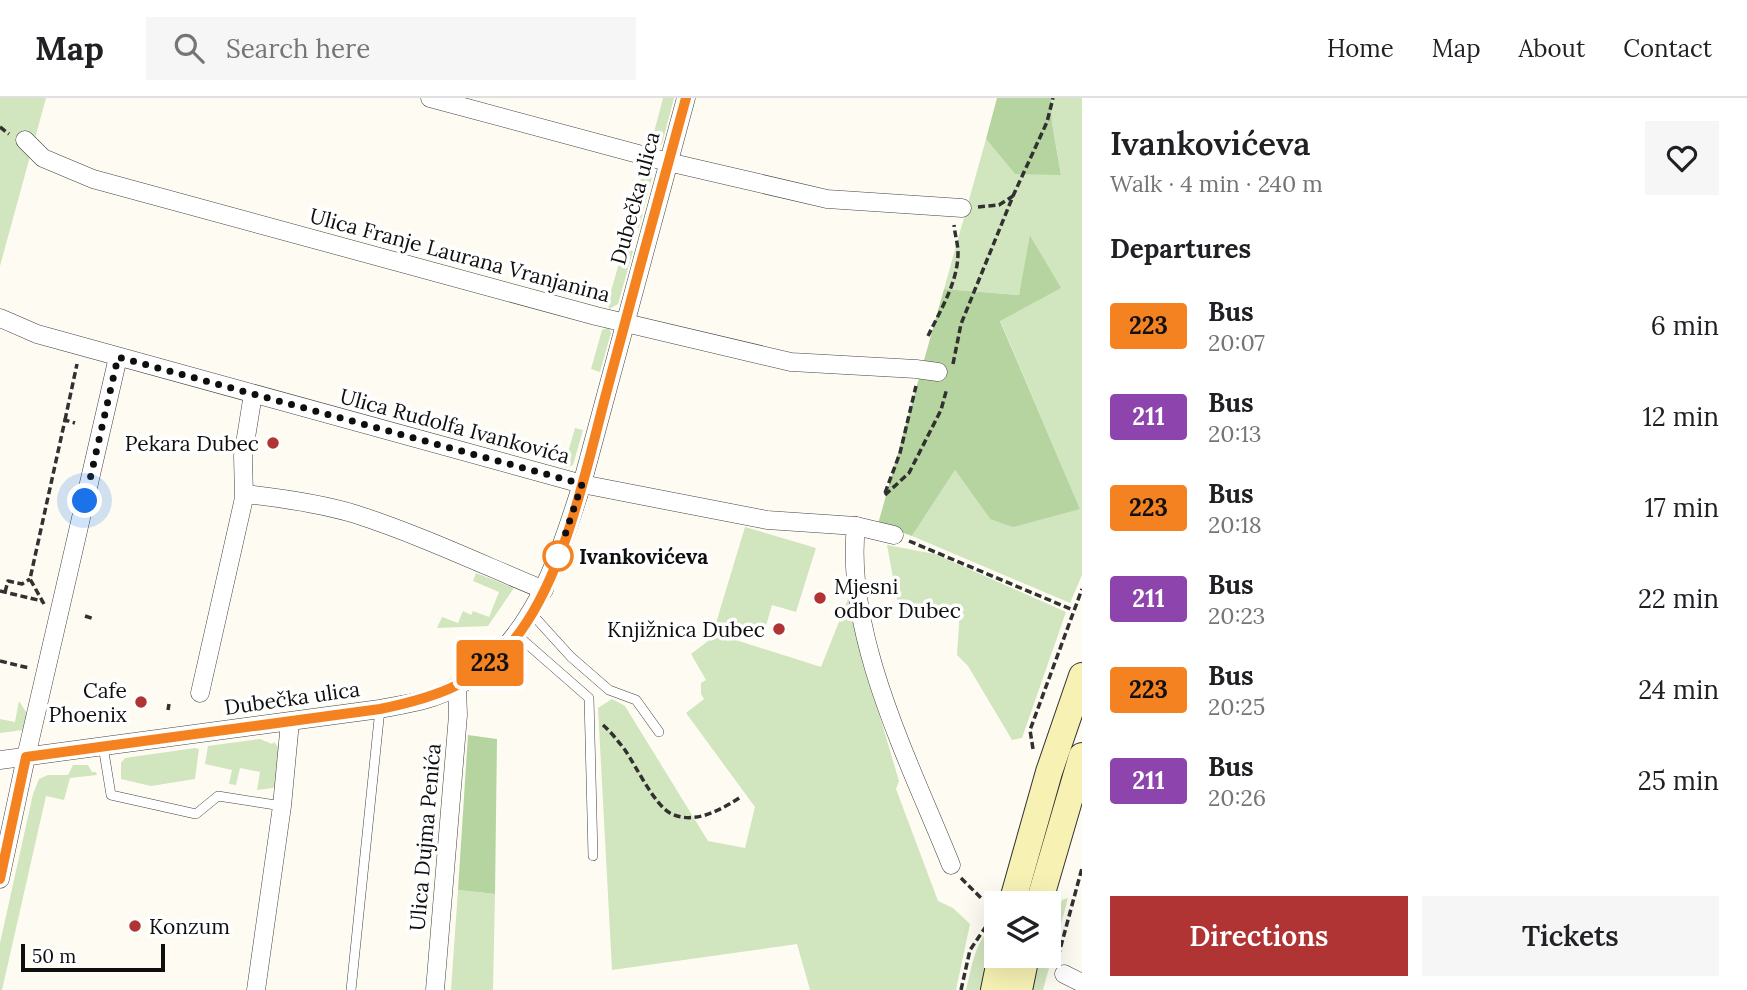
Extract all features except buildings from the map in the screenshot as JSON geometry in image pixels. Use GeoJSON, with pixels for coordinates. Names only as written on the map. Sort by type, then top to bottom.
{"type":"FeatureCollection","features":[{"type":"Feature","properties":{"kind":"street"},"geometry":{"type":"LineString","coordinates":[[430,98],[668,162],[827,199],[959,208]]}},
{"type":"Feature","properties":{"kind":"street","name":"Dubečka ulica"},"geometry":{"type":"LineString","coordinates":[[0,760],[290,722],[421,701],[457,687],[493,661],[517,635],[531,613],[544,590],[566,535],[686,98]]}},
{"type":"Feature","properties":{"kind":"street","name":"Ulica Franje Laurana Vranjanina"},"geometry":{"type":"LineString","coordinates":[[25,140],[43,158],[93,179],[625,323],[791,362],[920,369],[945,378]]}},
{"type":"Feature","properties":{"kind":"street","name":"Ulica Rudolfa Ivankovića"},"geometry":{"type":"LineString","coordinates":[[0,318],[37,334],[582,484],[767,520],[856,526],[894,535]]}},
{"type":"Feature","properties":{"kind":"street"},"geometry":{"type":"LineString","coordinates":[[0,879],[118,357]]}},
{"type":"Feature","properties":{"kind":"street"},"geometry":{"type":"LineString","coordinates":[[200,693],[245,494],[243,456],[253,394]]}},
{"type":"Feature","properties":{"kind":"street"},"geometry":{"type":"LineString","coordinates":[[245,494],[290,499],[353,513],[544,590]]}},
{"type":"Feature","properties":{"kind":"street"},"geometry":{"type":"LineString","coordinates":[[856,526],[855,556],[862,616],[884,699],[951,865]]}},
{"type":"Feature","properties":{"kind":"street"},"geometry":{"type":"LineString","coordinates":[[1015,891],[1049,772],[1082,676]]}},
{"type":"Feature","properties":{"kind":"street","name":"Ulica Dujma Penića"},"geometry":{"type":"LineString","coordinates":[[435,990],[458,716],[457,687]]}},
{"type":"Feature","properties":{"kind":"street"},"geometry":{"type":"LineString","coordinates":[[256,990],[282,806],[290,722]]}},
{"type":"Feature","properties":{"kind":"street"},"geometry":{"type":"LineString","coordinates":[[1043,891],[1082,756]]}},
{"type":"Feature","properties":{"kind":"street"},"geometry":{"type":"LineString","coordinates":[[994,990],[999,968]]}},
{"type":"Feature","properties":{"kind":"street"},"geometry":{"type":"LineString","coordinates":[[1019,990],[1024,968]]}},
{"type":"Feature","properties":{"kind":"street"},"geometry":{"type":"LineString","coordinates":[[1060,972],[1082,983]]}},
{"type":"Feature","properties":{"kind":"lane"},"geometry":{"type":"LineString","coordinates":[[531,613],[571,657],[609,690],[636,701],[659,732]]}},
{"type":"Feature","properties":{"kind":"lane"},"geometry":{"type":"LineString","coordinates":[[517,635],[589,698],[593,856]]}},
{"type":"Feature","properties":{"kind":"lane"},"geometry":{"type":"LineString","coordinates":[[351,990],[380,709]]}},
{"type":"Feature","properties":{"kind":"lane"},"geometry":{"type":"LineString","coordinates":[[103,746],[111,795],[196,814],[218,796],[282,806]]}},
{"type":"Feature","properties":{"kind":"path"},"geometry":{"type":"LineString","coordinates":[[920,369],[900,453],[885,495],[909,473],[941,410],[945,378],[961,324],[1013,196],[1047,122],[1053,98]]}},
{"type":"Feature","properties":{"kind":"path"},"geometry":{"type":"LineString","coordinates":[[928,336],[956,271],[958,253],[954,229],[959,208],[999,205],[1013,196]]}},
{"type":"Feature","properties":{"kind":"path"},"geometry":{"type":"LineString","coordinates":[[30,579],[22,584],[8,581],[2,591],[42,601],[30,579],[77,364]]}},
{"type":"Feature","properties":{"kind":"path"},"geometry":{"type":"LineString","coordinates":[[65,420],[75,423]]}},
{"type":"Feature","properties":{"kind":"path"},"geometry":{"type":"LineString","coordinates":[[894,535],[1073,610]]}},
{"type":"Feature","properties":{"kind":"path"},"geometry":{"type":"LineString","coordinates":[[1030,730],[1082,589]]}},
{"type":"Feature","properties":{"kind":"path"},"geometry":{"type":"LineString","coordinates":[[85,616],[94,619]]}},
{"type":"Feature","properties":{"kind":"path"},"geometry":{"type":"LineString","coordinates":[[0,661],[46,672]]}},
{"type":"Feature","properties":{"kind":"path"},"geometry":{"type":"LineString","coordinates":[[168,710],[169,704]]}},
{"type":"Feature","properties":{"kind":"path"},"geometry":{"type":"LineString","coordinates":[[589,716],[604,725],[652,794],[670,813],[690,817],[719,811],[742,796]]}},
{"type":"Feature","properties":{"kind":"path"},"geometry":{"type":"LineString","coordinates":[[951,865],[966,885],[981,898]]}},
{"type":"Feature","properties":{"kind":"path"},"geometry":{"type":"LineString","coordinates":[[1060,972],[1082,868]]}},
{"type":"Feature","properties":{"kind":"path"},"geometry":{"type":"LineString","coordinates":[[961,990],[970,950],[984,929]]}},
{"type":"Feature","properties":{"kind":"green space"},"geometry":{"type":"Polygon","coordinates":[[[0,98],[46,98],[0,266],[0,98]]]}},
{"type":"Feature","properties":{"kind":"green space"},"geometry":{"type":"Polygon","coordinates":[[[663,98],[674,98],[662,144],[656,148],[652,140],[663,98]]]}},
{"type":"Feature","properties":{"kind":"green space"},"geometry":{"type":"Polygon","coordinates":[[[997,98],[1051,98],[1052,123],[1061,175],[1015,174],[986,139],[997,98]]]}},
{"type":"Feature","properties":{"kind":"green space"},"geometry":{"type":"Polygon","coordinates":[[[1051,98],[1082,98],[1082,575],[1070,603],[912,536],[955,470],[990,519],[1080,509],[1000,320],[1060,288],[1031,236],[1019,295],[944,289],[986,139],[1015,174],[1061,174],[1052,123],[1051,98]]]}},
{"type":"Feature","properties":{"kind":"green space"},"geometry":{"type":"Polygon","coordinates":[[[649,170],[652,177],[639,228],[629,225],[642,175],[649,170]]]}},
{"type":"Feature","properties":{"kind":"green space"},"geometry":{"type":"Polygon","coordinates":[[[1030,235],[1061,288],[1000,321],[1080,509],[1013,527],[990,519],[955,470],[912,536],[878,524],[944,289],[1019,295],[1030,235]]]}},
{"type":"Feature","properties":{"kind":"green space"},"geometry":{"type":"Polygon","coordinates":[[[623,249],[633,251],[618,304],[609,309],[608,302],[623,249]]]}},
{"type":"Feature","properties":{"kind":"green space"},"geometry":{"type":"Polygon","coordinates":[[[609,327],[611,333],[600,372],[591,369],[602,330],[609,327]]]}},
{"type":"Feature","properties":{"kind":"green space"},"geometry":{"type":"Polygon","coordinates":[[[575,428],[583,430],[573,465],[566,468],[564,466],[575,428]]]}},
{"type":"Feature","properties":{"kind":"green space"},"geometry":{"type":"Polygon","coordinates":[[[745,527],[816,548],[796,612],[772,605],[763,636],[716,623],[745,527]]]}},
{"type":"Feature","properties":{"kind":"green space"},"geometry":{"type":"Polygon","coordinates":[[[887,545],[935,554],[1066,612],[1022,738],[1012,740],[968,666],[957,655],[960,610],[900,616],[887,545]]]}},
{"type":"Feature","properties":{"kind":"green space"},"geometry":{"type":"Polygon","coordinates":[[[476,573],[514,588],[488,626],[437,628],[442,617],[458,623],[463,611],[471,615],[473,611],[489,617],[499,592],[473,581],[476,573]]]}},
{"type":"Feature","properties":{"kind":"green space"},"geometry":{"type":"Polygon","coordinates":[[[850,594],[865,666],[899,781],[896,789],[938,901],[953,908],[970,924],[956,990],[810,990],[797,944],[612,970],[598,708],[612,699],[625,706],[708,841],[745,848],[755,807],[686,713],[704,699],[701,683],[706,680],[691,654],[717,634],[821,667],[850,594]]]}},
{"type":"Feature","properties":{"kind":"green space"},"geometry":{"type":"Polygon","coordinates":[[[19,701],[28,715],[23,730],[0,733],[0,719],[15,722],[19,701]]]}},
{"type":"Feature","properties":{"kind":"green space"},"geometry":{"type":"Polygon","coordinates":[[[468,735],[497,739],[495,894],[458,890],[468,735]]]}},
{"type":"Feature","properties":{"kind":"green space"},"geometry":{"type":"Polygon","coordinates":[[[260,739],[272,744],[274,742],[279,748],[276,784],[273,788],[257,790],[260,772],[240,768],[236,785],[229,784],[232,770],[205,764],[208,746],[260,739]]]}},
{"type":"Feature","properties":{"kind":"green space"},"geometry":{"type":"Polygon","coordinates":[[[199,749],[195,779],[151,786],[121,779],[121,763],[125,758],[199,749]]]}},
{"type":"Feature","properties":{"kind":"green space"},"geometry":{"type":"Polygon","coordinates":[[[73,765],[88,765],[97,775],[70,778],[64,800],[46,796],[0,990],[0,943],[33,794],[39,779],[48,775],[68,775],[73,765]]]}},
{"type":"Feature","properties":{"kind":"green space"},"geometry":{"type":"Polygon","coordinates":[[[458,890],[495,894],[493,990],[451,990],[458,890]]]}},
{"type":"Feature","properties":{"kind":"green space"},"geometry":{"type":"Polygon","coordinates":[[[1068,898],[1061,924],[1061,903],[1068,898]]]}},
{"type":"Feature","properties":{"kind":"green space"},"geometry":{"type":"Polygon","coordinates":[[[983,937],[984,968],[986,968],[982,990],[966,990],[973,963],[983,937]]]}},
{"type":"Feature","properties":{"kind":"green space"},"geometry":{"type":"Polygon","coordinates":[[[1038,968],[1049,968],[1043,990],[1031,990],[1038,968]]]}},
{"type":"Feature","properties":{"kind":"bus line","name":"223"},"geometry":{"type":"LineString","coordinates":[[0,879],[26,757],[380,709],[421,701],[457,687],[493,661],[517,635],[543,593],[579,494],[686,98]]}},
{"type":"Feature","properties":{"kind":"place","name":"Pekara Dubec"},"geometry":{"type":"Point","coordinates":[273,443]}},
{"type":"Feature","properties":{"kind":"place","name":"Ivankovićeva"},"geometry":{"type":"Point","coordinates":[558,556]}},
{"type":"Feature","properties":{"kind":"place","name":"Mjesni odbor Dubec"},"geometry":{"type":"Point","coordinates":[820,598]}},
{"type":"Feature","properties":{"kind":"place","name":"Knjižnica Dubec"},"geometry":{"type":"Point","coordinates":[779,629]}},
{"type":"Feature","properties":{"kind":"place","name":"Cafe Phoenix"},"geometry":{"type":"Point","coordinates":[141,702]}},
{"type":"Feature","properties":{"kind":"place","name":"Konzum"},"geometry":{"type":"Point","coordinates":[135,926]}},
{"type":"Feature","properties":{"kind":"route"},"geometry":{"type":"LineString","coordinates":[[85,501],[118,357],[582,484],[558,556]]}}]}
